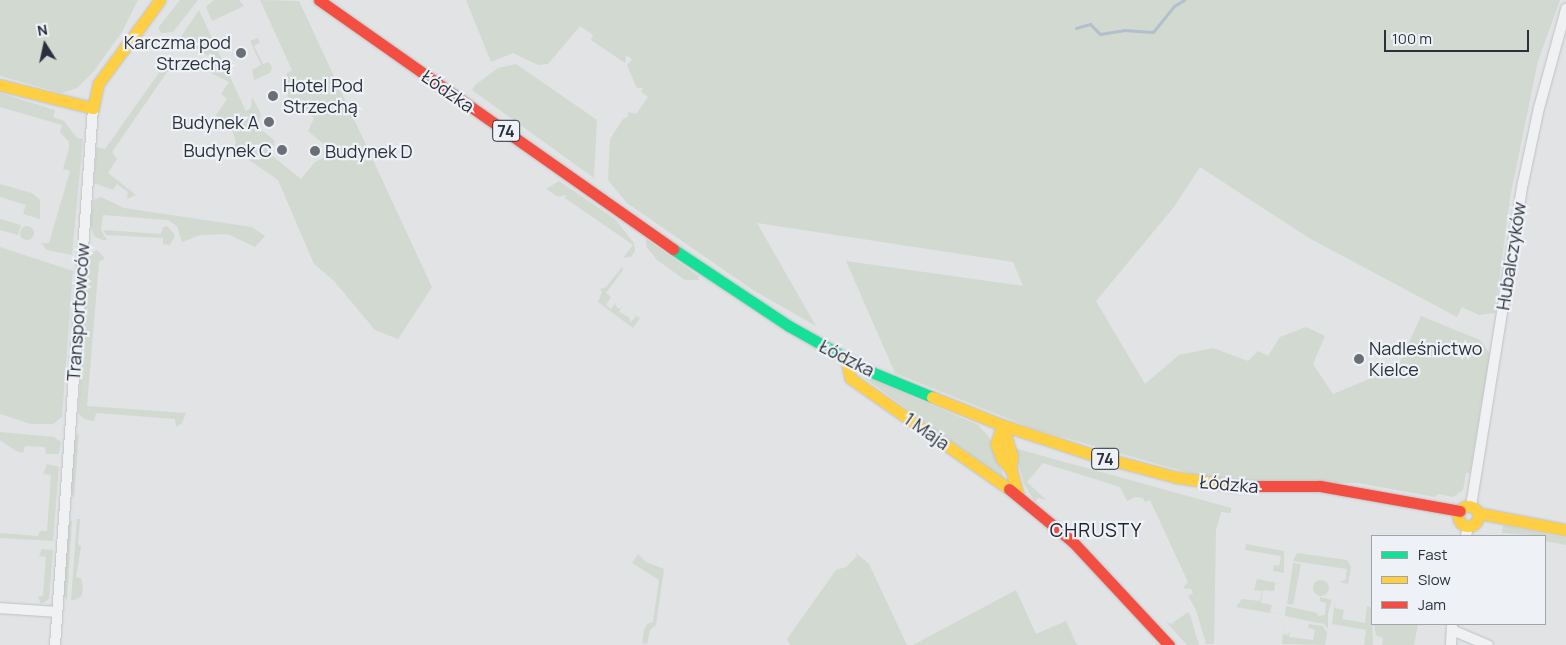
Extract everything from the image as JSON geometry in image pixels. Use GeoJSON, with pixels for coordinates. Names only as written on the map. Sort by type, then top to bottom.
{"type":"FeatureCollection","features":[{"type":"Feature","properties":{"kind":"main road","name":"Transportowców"},"geometry":{"type":"LineString","coordinates":[[93,108],[98,84],[160,0]]}},
{"type":"Feature","properties":{"kind":"main road","name":"Łódzka"},"geometry":{"type":"LineString","coordinates":[[319,0],[692,263],[846,360],[1002,425],[1120,463],[1211,485],[1320,486],[1470,510],[1566,530]]}},
{"type":"Feature","properties":{"kind":"main road"},"geometry":{"type":"LineString","coordinates":[[0,85],[52,100],[93,108]]}},
{"type":"Feature","properties":{"kind":"main road","name":"1 Maja"},"geometry":{"type":"LineString","coordinates":[[846,360],[850,378],[1018,495],[1079,548],[1169,645]]}},
{"type":"Feature","properties":{"kind":"main road"},"geometry":{"type":"LineString","coordinates":[[1002,425],[996,444],[1001,458],[1011,470],[1018,495]]}},
{"type":"Feature","properties":{"kind":"main road"},"geometry":{"type":"LineString","coordinates":[[1470,510],[1476,523],[1467,531],[1459,521],[1470,510]]}},
{"type":"Feature","properties":{"kind":"street","name":"Hubalczyków"},"geometry":{"type":"LineString","coordinates":[[1470,510],[1523,183],[1539,108],[1566,9]]}},
{"type":"Feature","properties":{"kind":"street","name":"Transportowców"},"geometry":{"type":"LineString","coordinates":[[55,645],[93,108]]}},
{"type":"Feature","properties":{"kind":"street"},"geometry":{"type":"LineString","coordinates":[[0,608],[57,612]]}},
{"type":"Feature","properties":{"kind":"street"},"geometry":{"type":"LineString","coordinates":[[1452,645],[1452,627],[1488,645]]}},
{"type":"Feature","properties":{"kind":"shaded area"},"geometry":{"type":"Polygon","coordinates":[[[0,0],[138,0],[122,32],[94,71],[77,88],[61,93],[0,76],[0,0]]]}},
{"type":"Feature","properties":{"kind":"shaded area"},"geometry":{"type":"Polygon","coordinates":[[[180,0],[198,0],[173,32],[161,33],[158,28],[180,0]]]}},
{"type":"Feature","properties":{"kind":"shaded area"},"geometry":{"type":"Polygon","coordinates":[[[214,0],[239,0],[244,6],[212,21],[206,7],[214,0]]]}},
{"type":"Feature","properties":{"kind":"shaded area"},"geometry":{"type":"Polygon","coordinates":[[[260,0],[299,1],[432,287],[398,339],[375,330],[334,281],[314,264],[278,180],[233,149],[236,143],[233,132],[214,118],[227,99],[221,94],[229,82],[207,71],[217,58],[210,53],[208,56],[188,42],[184,46],[176,44],[199,10],[256,133],[246,111],[251,108],[252,97],[261,114],[257,126],[275,141],[270,154],[301,179],[315,162],[325,157],[323,152],[327,147],[308,131],[314,118],[289,98],[282,84],[289,80],[286,74],[292,70],[260,0]]]}},
{"type":"Feature","properties":{"kind":"shaded area"},"geometry":{"type":"Polygon","coordinates":[[[466,0],[1560,0],[1538,61],[1510,198],[1495,313],[1479,315],[1462,307],[1457,317],[1309,238],[1200,167],[1174,207],[1096,301],[1145,384],[1179,355],[1213,348],[1248,361],[1258,351],[1268,356],[1280,337],[1306,327],[1325,336],[1313,364],[1333,394],[1393,369],[1400,362],[1421,316],[1480,340],[1490,354],[1470,473],[1466,473],[1463,490],[1453,497],[1438,494],[1435,497],[1358,483],[1234,482],[1193,474],[1034,429],[895,373],[846,261],[1023,286],[1013,262],[757,223],[816,326],[753,290],[627,203],[608,180],[610,139],[623,119],[628,117],[628,112],[636,114],[648,97],[641,92],[643,88],[637,88],[635,84],[627,65],[632,60],[630,57],[626,56],[625,63],[591,40],[593,35],[580,26],[548,64],[538,65],[513,53],[491,62],[466,0]]]}},
{"type":"Feature","properties":{"kind":"shaded area"},"geometry":{"type":"Polygon","coordinates":[[[258,38],[260,42],[254,46],[263,64],[269,62],[272,68],[270,73],[254,80],[252,70],[261,65],[250,41],[258,38]]]}},
{"type":"Feature","properties":{"kind":"shaded area"},"geometry":{"type":"Polygon","coordinates":[[[173,53],[174,62],[112,152],[117,159],[108,173],[136,195],[127,199],[128,192],[117,184],[113,190],[94,183],[96,147],[105,149],[173,53]]]}},
{"type":"Feature","properties":{"kind":"shaded area"},"geometry":{"type":"Polygon","coordinates":[[[516,64],[597,120],[594,178],[472,90],[475,85],[498,68],[516,64]]]}},
{"type":"Feature","properties":{"kind":"shaded area"},"geometry":{"type":"Polygon","coordinates":[[[0,93],[55,110],[53,117],[64,121],[77,138],[83,139],[72,255],[47,250],[41,243],[49,243],[70,171],[63,169],[69,142],[60,132],[62,125],[0,107],[0,93]]]}},
{"type":"Feature","properties":{"kind":"shaded area"},"geometry":{"type":"Polygon","coordinates":[[[559,181],[615,219],[634,243],[635,251],[631,257],[623,258],[633,245],[565,198],[566,195],[558,197],[546,189],[559,181]]]}},
{"type":"Feature","properties":{"kind":"shaded area"},"geometry":{"type":"Polygon","coordinates":[[[0,184],[32,193],[40,200],[40,219],[23,214],[26,205],[0,197],[0,184]]]}},
{"type":"Feature","properties":{"kind":"shaded area"},"geometry":{"type":"Polygon","coordinates":[[[101,197],[124,208],[252,227],[265,236],[255,247],[228,234],[200,235],[182,242],[177,226],[168,220],[103,215],[101,230],[107,240],[102,240],[94,236],[90,223],[93,200],[101,197]]]}},
{"type":"Feature","properties":{"kind":"shaded area"},"geometry":{"type":"Polygon","coordinates":[[[0,219],[21,225],[18,235],[0,230],[0,219]]]}},
{"type":"Feature","properties":{"kind":"shaded area"},"geometry":{"type":"Polygon","coordinates":[[[24,226],[30,226],[34,233],[30,240],[24,240],[20,236],[20,230],[24,226]]]}},
{"type":"Feature","properties":{"kind":"shaded area"},"geometry":{"type":"Polygon","coordinates":[[[167,226],[175,235],[170,245],[163,244],[163,238],[106,235],[103,230],[161,234],[163,227],[167,226]]]}},
{"type":"Feature","properties":{"kind":"shaded area"},"geometry":{"type":"Polygon","coordinates":[[[646,239],[698,276],[699,280],[685,280],[657,260],[646,246],[646,239]]]}},
{"type":"Feature","properties":{"kind":"shaded area"},"geometry":{"type":"Polygon","coordinates":[[[0,247],[73,271],[62,417],[53,424],[31,424],[0,414],[0,247]]]}},
{"type":"Feature","properties":{"kind":"shaded area"},"geometry":{"type":"Polygon","coordinates":[[[97,250],[105,258],[99,262],[87,406],[186,413],[182,423],[176,427],[175,419],[96,413],[94,421],[84,419],[78,413],[88,255],[97,250]]]}},
{"type":"Feature","properties":{"kind":"shaded area"},"geometry":{"type":"Polygon","coordinates":[[[622,267],[623,270],[606,293],[611,297],[606,305],[611,309],[617,301],[615,305],[619,309],[623,305],[619,312],[629,317],[631,322],[636,316],[632,313],[640,318],[633,328],[598,302],[602,292],[600,289],[606,287],[622,267]]]}},
{"type":"Feature","properties":{"kind":"shaded area"},"geometry":{"type":"Polygon","coordinates":[[[859,374],[978,425],[989,437],[1005,480],[859,374]]]}},
{"type":"Feature","properties":{"kind":"shaded area"},"geometry":{"type":"Polygon","coordinates":[[[0,432],[54,437],[61,442],[59,454],[46,454],[45,447],[25,446],[23,453],[16,451],[0,440],[0,432]]]}},
{"type":"Feature","properties":{"kind":"shaded area"},"geometry":{"type":"Polygon","coordinates":[[[79,433],[74,499],[71,491],[74,440],[79,433]]]}},
{"type":"Feature","properties":{"kind":"shaded area"},"geometry":{"type":"Polygon","coordinates":[[[1014,448],[1231,508],[1231,513],[1221,512],[1216,530],[1214,644],[1206,644],[1196,610],[1188,596],[1193,593],[1191,589],[1183,588],[1188,582],[1150,500],[1145,502],[1143,498],[1136,497],[1127,501],[1120,487],[1043,463],[1027,482],[1046,500],[1038,498],[1035,502],[1024,484],[1014,448]]]}},
{"type":"Feature","properties":{"kind":"shaded area"},"geometry":{"type":"Polygon","coordinates":[[[47,464],[59,467],[53,541],[0,538],[0,533],[38,536],[40,531],[47,531],[51,475],[43,474],[47,464]]]}},
{"type":"Feature","properties":{"kind":"shaded area"},"geometry":{"type":"Polygon","coordinates":[[[77,519],[80,519],[78,544],[81,547],[76,577],[81,578],[83,589],[81,597],[71,601],[77,519]]]}},
{"type":"Feature","properties":{"kind":"shaded area"},"geometry":{"type":"Polygon","coordinates":[[[72,520],[67,600],[63,595],[68,525],[72,520]]]}},
{"type":"Feature","properties":{"kind":"shaded area"},"geometry":{"type":"Polygon","coordinates":[[[1503,525],[1566,538],[1566,545],[1546,541],[1546,535],[1502,533],[1503,525]]]}},
{"type":"Feature","properties":{"kind":"shaded area"},"geometry":{"type":"Polygon","coordinates":[[[1246,544],[1284,551],[1284,573],[1273,571],[1274,565],[1279,566],[1281,556],[1245,550],[1246,544]]]}},
{"type":"Feature","properties":{"kind":"shaded area"},"geometry":{"type":"Polygon","coordinates":[[[42,549],[53,550],[49,599],[41,604],[38,597],[43,596],[46,557],[39,556],[42,549]]]}},
{"type":"Feature","properties":{"kind":"shaded area"},"geometry":{"type":"Polygon","coordinates":[[[855,552],[869,564],[907,645],[790,645],[787,639],[836,570],[846,567],[857,556],[855,552]]]}},
{"type":"Feature","properties":{"kind":"shaded area"},"geometry":{"type":"Polygon","coordinates":[[[1297,553],[1347,560],[1351,567],[1348,584],[1340,582],[1346,579],[1347,569],[1293,561],[1297,553]]]}},
{"type":"Feature","properties":{"kind":"shaded area"},"geometry":{"type":"Polygon","coordinates":[[[638,554],[646,562],[664,569],[656,625],[650,630],[647,644],[642,643],[644,630],[647,624],[653,622],[659,580],[632,563],[638,554]]]}},
{"type":"Feature","properties":{"kind":"shaded area"},"geometry":{"type":"Polygon","coordinates":[[[1293,563],[1301,564],[1293,605],[1287,604],[1293,563]]]}},
{"type":"Feature","properties":{"kind":"shaded area"},"geometry":{"type":"Polygon","coordinates":[[[1257,579],[1282,584],[1275,583],[1274,591],[1263,590],[1261,603],[1272,605],[1270,612],[1277,614],[1236,607],[1242,599],[1260,601],[1262,591],[1254,590],[1257,579]]]}},
{"type":"Feature","properties":{"kind":"shaded area"},"geometry":{"type":"Polygon","coordinates":[[[1321,580],[1329,588],[1321,596],[1313,588],[1321,580]]]}},
{"type":"Feature","properties":{"kind":"shaded area"},"geometry":{"type":"Polygon","coordinates":[[[1016,590],[1036,634],[1066,621],[1077,645],[913,645],[1016,590]]]}},
{"type":"Feature","properties":{"kind":"shaded area"},"geometry":{"type":"Polygon","coordinates":[[[1320,597],[1332,600],[1328,613],[1328,629],[1324,624],[1285,616],[1286,606],[1317,613],[1318,616],[1325,615],[1326,603],[1320,601],[1320,597]]]}},
{"type":"Feature","properties":{"kind":"shaded area"},"geometry":{"type":"Polygon","coordinates":[[[1335,600],[1335,608],[1344,610],[1342,619],[1365,623],[1367,606],[1371,608],[1373,645],[1364,645],[1366,630],[1332,624],[1335,600]]]}},
{"type":"Feature","properties":{"kind":"shaded area"},"geometry":{"type":"Polygon","coordinates":[[[1188,612],[1199,645],[1187,645],[1166,622],[1171,624],[1188,612]]]}},
{"type":"Feature","properties":{"kind":"shaded area"},"geometry":{"type":"Polygon","coordinates":[[[1284,619],[1283,634],[1288,635],[1290,630],[1289,637],[1313,640],[1315,630],[1308,628],[1309,624],[1323,626],[1327,633],[1325,645],[1282,644],[1284,619]]]}},
{"type":"Feature","properties":{"kind":"shaded area"},"geometry":{"type":"Polygon","coordinates":[[[1374,625],[1418,625],[1414,645],[1382,645],[1383,638],[1376,635],[1374,625]]]}},
{"type":"Feature","properties":{"kind":"waterway"},"geometry":{"type":"LineString","coordinates":[[1076,28],[1090,24],[1100,34],[1124,30],[1153,32],[1174,6],[1184,0]]}},
{"type":"Feature","properties":{"kind":"traffic: fast"},"geometry":{"type":"LineString","coordinates":[[673,249],[789,326],[869,371],[932,397]]}},
{"type":"Feature","properties":{"kind":"traffic: slow"},"geometry":{"type":"LineString","coordinates":[[0,85],[93,108],[98,84],[160,0]]}},
{"type":"Feature","properties":{"kind":"traffic: slow"},"geometry":{"type":"LineString","coordinates":[[846,360],[850,378],[1009,489]]}},
{"type":"Feature","properties":{"kind":"traffic: slow"},"geometry":{"type":"LineString","coordinates":[[932,397],[1002,425],[1093,455],[1175,477],[1233,486]]}},
{"type":"Feature","properties":{"kind":"traffic: slow"},"geometry":{"type":"LineString","coordinates":[[1002,425],[1012,455],[1011,470],[1018,495]]}},
{"type":"Feature","properties":{"kind":"traffic: slow"},"geometry":{"type":"LineString","coordinates":[[1002,425],[996,444],[1001,458],[1011,470]]}},
{"type":"Feature","properties":{"kind":"traffic: slow"},"geometry":{"type":"LineString","coordinates":[[1468,506],[1475,509],[1478,516],[1475,523],[1468,526],[1461,523],[1458,516],[1461,509],[1468,506]]}},
{"type":"Feature","properties":{"kind":"traffic: slow"},"geometry":{"type":"LineString","coordinates":[[1478,513],[1566,530]]}},
{"type":"Feature","properties":{"kind":"traffic: jam"},"geometry":{"type":"LineString","coordinates":[[319,0],[673,249]]}},
{"type":"Feature","properties":{"kind":"traffic: jam"},"geometry":{"type":"LineString","coordinates":[[1233,486],[1320,486],[1460,511]]}},
{"type":"Feature","properties":{"kind":"traffic: jam"},"geometry":{"type":"LineString","coordinates":[[1009,489],[1073,542],[1169,645]]}},
{"type":"Feature","properties":{"kind":"place","name":"Karczma pod Strzechą"},"geometry":{"type":"Point","coordinates":[241,53]}},
{"type":"Feature","properties":{"kind":"place","name":"Hotel Pod Strzechą"},"geometry":{"type":"Point","coordinates":[273,96]}},
{"type":"Feature","properties":{"kind":"place","name":"Budynek A"},"geometry":{"type":"Point","coordinates":[269,122]}},
{"type":"Feature","properties":{"kind":"place","name":"Budynek C"},"geometry":{"type":"Point","coordinates":[282,150]}},
{"type":"Feature","properties":{"kind":"place","name":"Budynek D"},"geometry":{"type":"Point","coordinates":[315,151]}},
{"type":"Feature","properties":{"kind":"place","name":"Nadleśnictwo Kielce"},"geometry":{"type":"Point","coordinates":[1359,359]}},
{"type":"Feature","properties":{"kind":"district","name":"CHRUSTY"},"geometry":{"type":"Point","coordinates":[1096,531]}}]}
